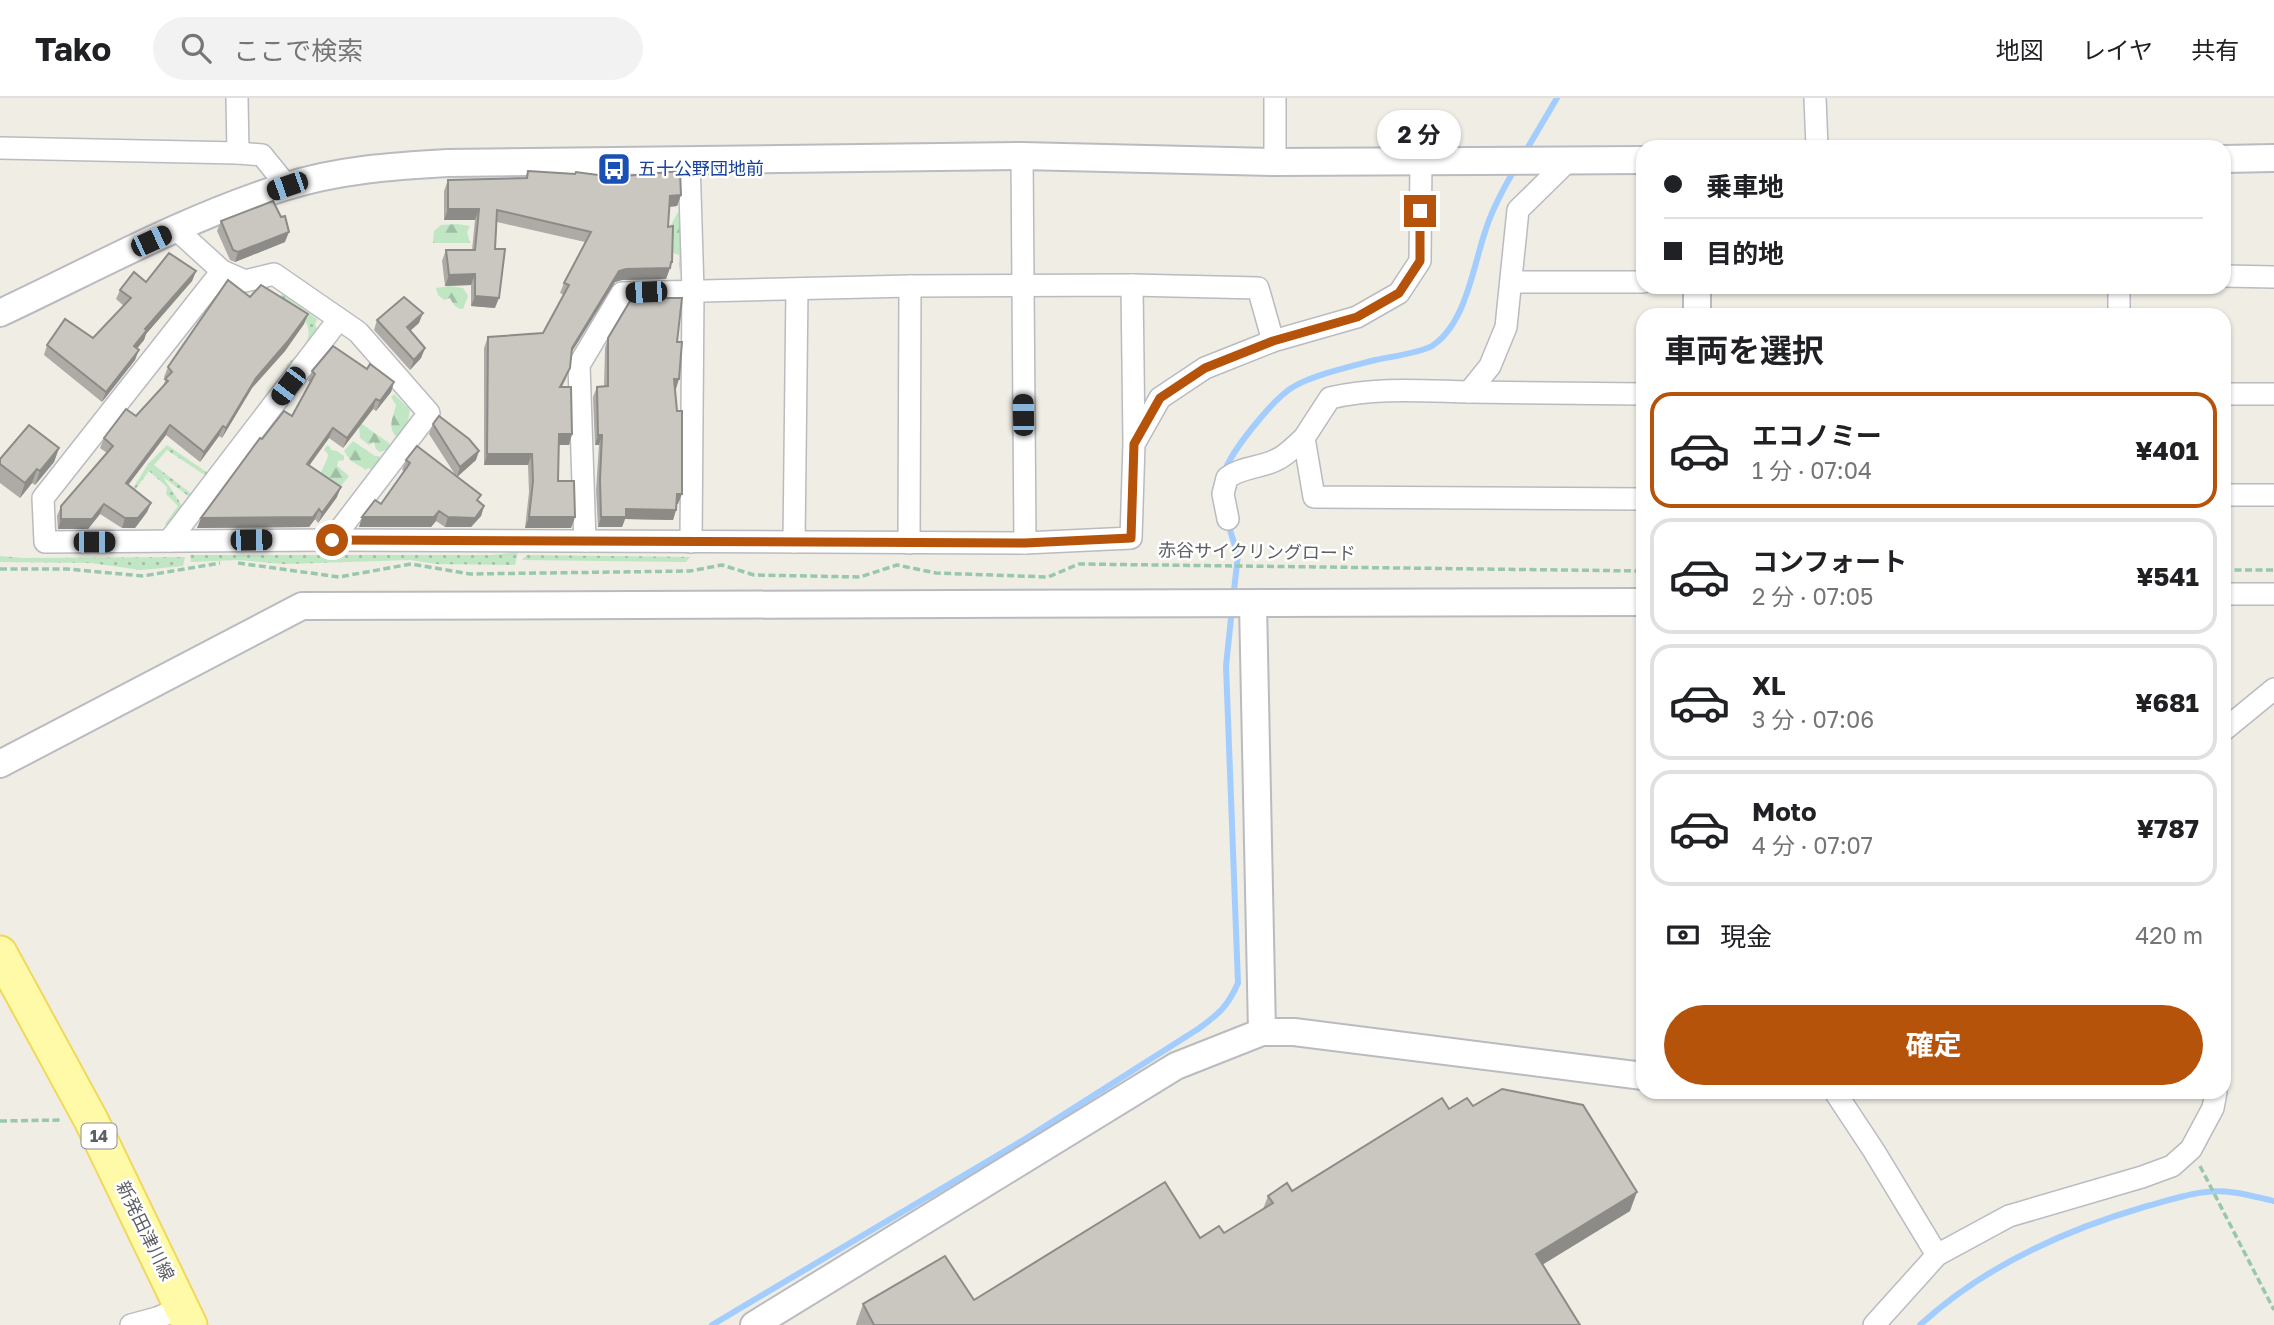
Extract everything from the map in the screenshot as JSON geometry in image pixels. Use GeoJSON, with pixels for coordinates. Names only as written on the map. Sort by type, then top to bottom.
{"type":"FeatureCollection","features":[{"type":"Feature","properties":{"kind":"main road","name":"新発田津川線"},"geometry":{"type":"LineString","coordinates":[[0,953],[92,1120],[186,1316]]}},
{"type":"Feature","properties":{"kind":"street"},"geometry":{"type":"LineString","coordinates":[[237,98],[239,153]]}},
{"type":"Feature","properties":{"kind":"street"},"geometry":{"type":"LineString","coordinates":[[1275,98],[1275,162]]}},
{"type":"Feature","properties":{"kind":"street"},"geometry":{"type":"LineString","coordinates":[[1815,98],[1817,140]]}},
{"type":"Feature","properties":{"kind":"street"},"geometry":{"type":"LineString","coordinates":[[0,148],[262,155],[287,186]]}},
{"type":"Feature","properties":{"kind":"street"},"geometry":{"type":"LineString","coordinates":[[1022,156],[1025,543]]}},
{"type":"Feature","properties":{"kind":"street"},"geometry":{"type":"LineString","coordinates":[[0,313],[176,229],[240,202],[287,186],[372,168],[448,163],[1022,156],[1275,162],[1636,160]]}},
{"type":"Feature","properties":{"kind":"street"},"geometry":{"type":"LineString","coordinates":[[2231,159],[2274,158]]}},
{"type":"Feature","properties":{"kind":"street"},"geometry":{"type":"LineString","coordinates":[[1469,392],[1490,366],[1506,327],[1518,209],[1570,159]]}},
{"type":"Feature","properties":{"kind":"street"},"geometry":{"type":"LineString","coordinates":[[690,160],[694,290],[691,542]]}},
{"type":"Feature","properties":{"kind":"street"},"geometry":{"type":"LineString","coordinates":[[1134,444],[1160,398],[1205,368],[1273,341],[1357,317],[1399,293],[1420,261],[1420,160]]}},
{"type":"Feature","properties":{"kind":"street"},"geometry":{"type":"LineString","coordinates":[[176,229],[222,271],[245,281],[274,274],[358,332],[429,413],[332,540]]}},
{"type":"Feature","properties":{"kind":"street"},"geometry":{"type":"LineString","coordinates":[[222,271],[43,498],[45,542],[332,540],[1025,543],[1131,538],[1134,444],[1132,285]]}},
{"type":"Feature","properties":{"kind":"street"},"geometry":{"type":"LineString","coordinates":[[2231,276],[2274,277]]}},
{"type":"Feature","properties":{"kind":"street"},"geometry":{"type":"LineString","coordinates":[[1510,282],[1636,282]]}},
{"type":"Feature","properties":{"kind":"street"},"geometry":{"type":"LineString","coordinates":[[585,541],[579,365],[622,293],[910,286],[1132,285],[1258,288],[1273,341]]}},
{"type":"Feature","properties":{"kind":"street"},"geometry":{"type":"LineString","coordinates":[[908,543],[910,286]]}},
{"type":"Feature","properties":{"kind":"street"},"geometry":{"type":"LineString","coordinates":[[794,542],[797,289]]}},
{"type":"Feature","properties":{"kind":"street"},"geometry":{"type":"LineString","coordinates":[[169,541],[339,319]]}},
{"type":"Feature","properties":{"kind":"street"},"geometry":{"type":"LineString","coordinates":[[1228,519],[1223,494],[1227,478],[1234,472],[1280,459],[1304,438],[1330,398],[1356,392],[1385,390],[1636,394]]}},
{"type":"Feature","properties":{"kind":"street"},"geometry":{"type":"LineString","coordinates":[[2231,394],[2274,394]]}},
{"type":"Feature","properties":{"kind":"street"},"geometry":{"type":"LineString","coordinates":[[1304,438],[1314,497],[1636,499]]}},
{"type":"Feature","properties":{"kind":"street"},"geometry":{"type":"LineString","coordinates":[[2231,495],[2274,495]]}},
{"type":"Feature","properties":{"kind":"street"},"geometry":{"type":"LineString","coordinates":[[2231,594],[2274,594]]}},
{"type":"Feature","properties":{"kind":"street"},"geometry":{"type":"LineString","coordinates":[[0,764],[302,606],[1636,602]]}},
{"type":"Feature","properties":{"kind":"street"},"geometry":{"type":"LineString","coordinates":[[1253,604],[1262,1032]]}},
{"type":"Feature","properties":{"kind":"street"},"geometry":{"type":"LineString","coordinates":[[2234,714],[2274,689]]}},
{"type":"Feature","properties":{"kind":"street"},"geometry":{"type":"LineString","coordinates":[[754,1325],[781,1311],[1176,1066],[1262,1032],[1294,1032],[1636,1075]]}},
{"type":"Feature","properties":{"kind":"street"},"geometry":{"type":"LineString","coordinates":[[1840,1099],[1937,1255]]}},
{"type":"Feature","properties":{"kind":"street"},"geometry":{"type":"LineString","coordinates":[[1874,1325],[1937,1255],[2009,1216],[2172,1166],[2191,1149],[2213,1108],[2215,1099]]}},
{"type":"Feature","properties":{"kind":"street"},"geometry":{"type":"LineString","coordinates":[[131,1325],[157,1318],[186,1316]]}},
{"type":"Feature","properties":{"kind":"path","name":"赤谷サイクリングロード"},"geometry":{"type":"LineString","coordinates":[[0,569],[68,569],[143,576],[229,562],[339,578],[411,564],[470,574],[691,571],[722,565],[754,575],[860,577],[897,565],[936,573],[1048,577],[1079,564],[1636,571]]}},
{"type":"Feature","properties":{"kind":"path"},"geometry":{"type":"LineString","coordinates":[[2231,570],[2274,570]]}},
{"type":"Feature","properties":{"kind":"path"},"geometry":{"type":"LineString","coordinates":[[0,1121],[92,1120]]}},
{"type":"Feature","properties":{"kind":"path"},"geometry":{"type":"LineString","coordinates":[[2191,1149],[2274,1310]]}},
{"type":"Feature","properties":{"kind":"green space"},"geometry":{"type":"Polygon","coordinates":[[[682,211],[679,276],[679,255],[670,252],[674,241],[668,230],[678,212],[682,211]]]}},
{"type":"Feature","properties":{"kind":"green space"},"geometry":{"type":"Polygon","coordinates":[[[441,225],[470,226],[467,232],[470,243],[433,243],[434,231],[441,225]]]}},
{"type":"Feature","properties":{"kind":"green space"},"geometry":{"type":"Polygon","coordinates":[[[436,288],[463,288],[468,296],[463,309],[455,306],[450,298],[444,300],[438,295],[436,288]]]}},
{"type":"Feature","properties":{"kind":"green space"},"geometry":{"type":"Polygon","coordinates":[[[282,294],[317,319],[315,325],[319,333],[293,368],[286,366],[304,346],[309,335],[308,328],[302,316],[279,297],[282,294]]]}},
{"type":"Feature","properties":{"kind":"green space"},"geometry":{"type":"Polygon","coordinates":[[[394,394],[410,410],[407,427],[399,439],[392,427],[396,405],[391,397],[394,394]]]}},
{"type":"Feature","properties":{"kind":"green space"},"geometry":{"type":"Polygon","coordinates":[[[362,424],[389,443],[391,448],[380,452],[374,442],[369,445],[360,438],[359,426],[362,424]]]}},
{"type":"Feature","properties":{"kind":"green space"},"geometry":{"type":"Polygon","coordinates":[[[353,441],[379,456],[381,462],[373,470],[366,470],[350,460],[344,451],[353,441]]]}},
{"type":"Feature","properties":{"kind":"green space"},"geometry":{"type":"Polygon","coordinates":[[[167,445],[208,473],[206,476],[167,450],[154,465],[193,495],[191,498],[163,477],[183,507],[168,526],[165,524],[178,506],[166,494],[167,487],[149,471],[134,491],[151,502],[146,505],[130,493],[148,464],[167,445]]]}},
{"type":"Feature","properties":{"kind":"green space"},"geometry":{"type":"Polygon","coordinates":[[[327,445],[344,456],[344,460],[338,461],[337,466],[349,476],[337,491],[320,478],[328,457],[324,450],[327,445]]]}},
{"type":"Feature","properties":{"kind":"green space"},"geometry":{"type":"Polygon","coordinates":[[[518,552],[515,565],[437,564],[410,560],[285,564],[237,560],[191,562],[190,555],[491,555],[518,552]]]}},
{"type":"Feature","properties":{"kind":"green space"},"geometry":{"type":"Polygon","coordinates":[[[527,555],[690,557],[686,562],[522,560],[527,555]]]}},
{"type":"Feature","properties":{"kind":"green space"},"geometry":{"type":"Polygon","coordinates":[[[0,556],[185,557],[183,566],[141,570],[91,563],[0,562],[0,556]]]}},
{"type":"Feature","properties":{"kind":"building"},"geometry":{"type":"Polygon","coordinates":[[[528,171],[576,172],[613,177],[680,171],[681,195],[670,196],[668,227],[673,226],[670,268],[619,271],[572,348],[570,368],[560,387],[571,387],[572,434],[559,434],[558,481],[574,481],[575,517],[529,517],[533,481],[532,454],[487,454],[488,337],[543,333],[569,285],[564,283],[591,232],[497,210],[495,249],[505,249],[499,298],[475,296],[475,274],[449,275],[446,250],[475,250],[479,209],[448,209],[448,180],[527,178],[528,171]]]}},
{"type":"Feature","properties":{"kind":"building"},"geometry":{"type":"Polygon","coordinates":[[[273,201],[281,217],[285,216],[289,232],[238,252],[233,250],[221,221],[273,201]]]}},
{"type":"Feature","properties":{"kind":"building"},"geometry":{"type":"Polygon","coordinates":[[[169,253],[196,271],[145,329],[147,330],[134,346],[139,350],[106,392],[47,345],[65,319],[93,338],[131,298],[120,290],[134,272],[146,282],[169,253]]]}},
{"type":"Feature","properties":{"kind":"building"},"geometry":{"type":"Polygon","coordinates":[[[228,280],[250,297],[261,285],[308,314],[256,378],[226,428],[223,426],[204,452],[170,425],[126,483],[151,503],[138,518],[125,518],[104,504],[92,519],[61,519],[61,506],[113,446],[104,438],[126,409],[136,416],[168,381],[165,379],[172,372],[168,367],[228,280]]]}},
{"type":"Feature","properties":{"kind":"building"},"geometry":{"type":"Polygon","coordinates":[[[666,295],[666,298],[682,298],[677,342],[682,342],[679,379],[674,379],[677,411],[682,411],[682,494],[677,494],[676,510],[626,509],[626,517],[601,517],[602,435],[598,435],[597,387],[608,386],[608,338],[633,296],[666,295]]]}},
{"type":"Feature","properties":{"kind":"building"},"geometry":{"type":"Polygon","coordinates":[[[404,297],[423,313],[407,327],[425,348],[414,360],[377,320],[404,297]]]}},
{"type":"Feature","properties":{"kind":"building"},"geometry":{"type":"Polygon","coordinates":[[[333,346],[367,369],[370,364],[394,382],[380,401],[376,399],[347,438],[333,428],[307,464],[341,487],[322,513],[319,509],[313,517],[201,518],[260,438],[262,439],[284,411],[292,416],[315,374],[312,371],[333,346]]]}},
{"type":"Feature","properties":{"kind":"building"},"geometry":{"type":"Polygon","coordinates":[[[439,416],[469,439],[479,451],[460,467],[433,424],[439,416]]]}},
{"type":"Feature","properties":{"kind":"building"},"geometry":{"type":"Polygon","coordinates":[[[29,425],[59,448],[40,471],[37,469],[25,483],[0,464],[0,459],[29,425]]]}},
{"type":"Feature","properties":{"kind":"building"},"geometry":{"type":"Polygon","coordinates":[[[417,446],[481,495],[477,500],[484,506],[475,518],[448,517],[439,511],[434,517],[362,517],[375,500],[381,504],[410,463],[406,460],[417,446]]]}},
{"type":"Feature","properties":{"kind":"building"},"geometry":{"type":"Polygon","coordinates":[[[1502,1089],[1583,1105],[1637,1192],[1536,1254],[1580,1325],[874,1325],[863,1304],[945,1256],[974,1300],[1165,1182],[1200,1238],[1219,1226],[1224,1233],[1273,1203],[1268,1196],[1287,1183],[1292,1191],[1442,1098],[1449,1109],[1467,1098],[1473,1106],[1502,1089]]]}},
{"type":"Feature","properties":{"kind":"waterway"},"geometry":{"type":"LineString","coordinates":[[1524,154],[1557,98]]}},
{"type":"Feature","properties":{"kind":"waterway"},"geometry":{"type":"LineString","coordinates":[[1224,473],[1254,426],[1275,402],[1293,387],[1333,371],[1427,348],[1444,336],[1461,309],[1491,215],[1515,169]]}},
{"type":"Feature","properties":{"kind":"waterway"},"geometry":{"type":"LineString","coordinates":[[1228,524],[1238,555],[1233,599]]}},
{"type":"Feature","properties":{"kind":"waterway"},"geometry":{"type":"LineString","coordinates":[[712,1325],[1025,1139],[1198,1029],[1226,1004],[1238,983],[1226,666],[1232,609]]}},
{"type":"Feature","properties":{"kind":"waterway"},"geometry":{"type":"LineString","coordinates":[[1920,1325],[1970,1285],[2025,1253],[2083,1227],[2190,1194],[2232,1192],[2274,1201]]}},
{"type":"Feature","properties":{"kind":"place","name":"五十公野団地前"},"geometry":{"type":"Point","coordinates":[614,169]}},
{"type":"Feature","properties":{"kind":"route"},"geometry":{"type":"LineString","coordinates":[[332,540],[1025,543],[1131,538],[1134,444],[1160,398],[1205,368],[1273,341],[1357,317],[1399,293],[1420,261],[1420,211]]}}]}
